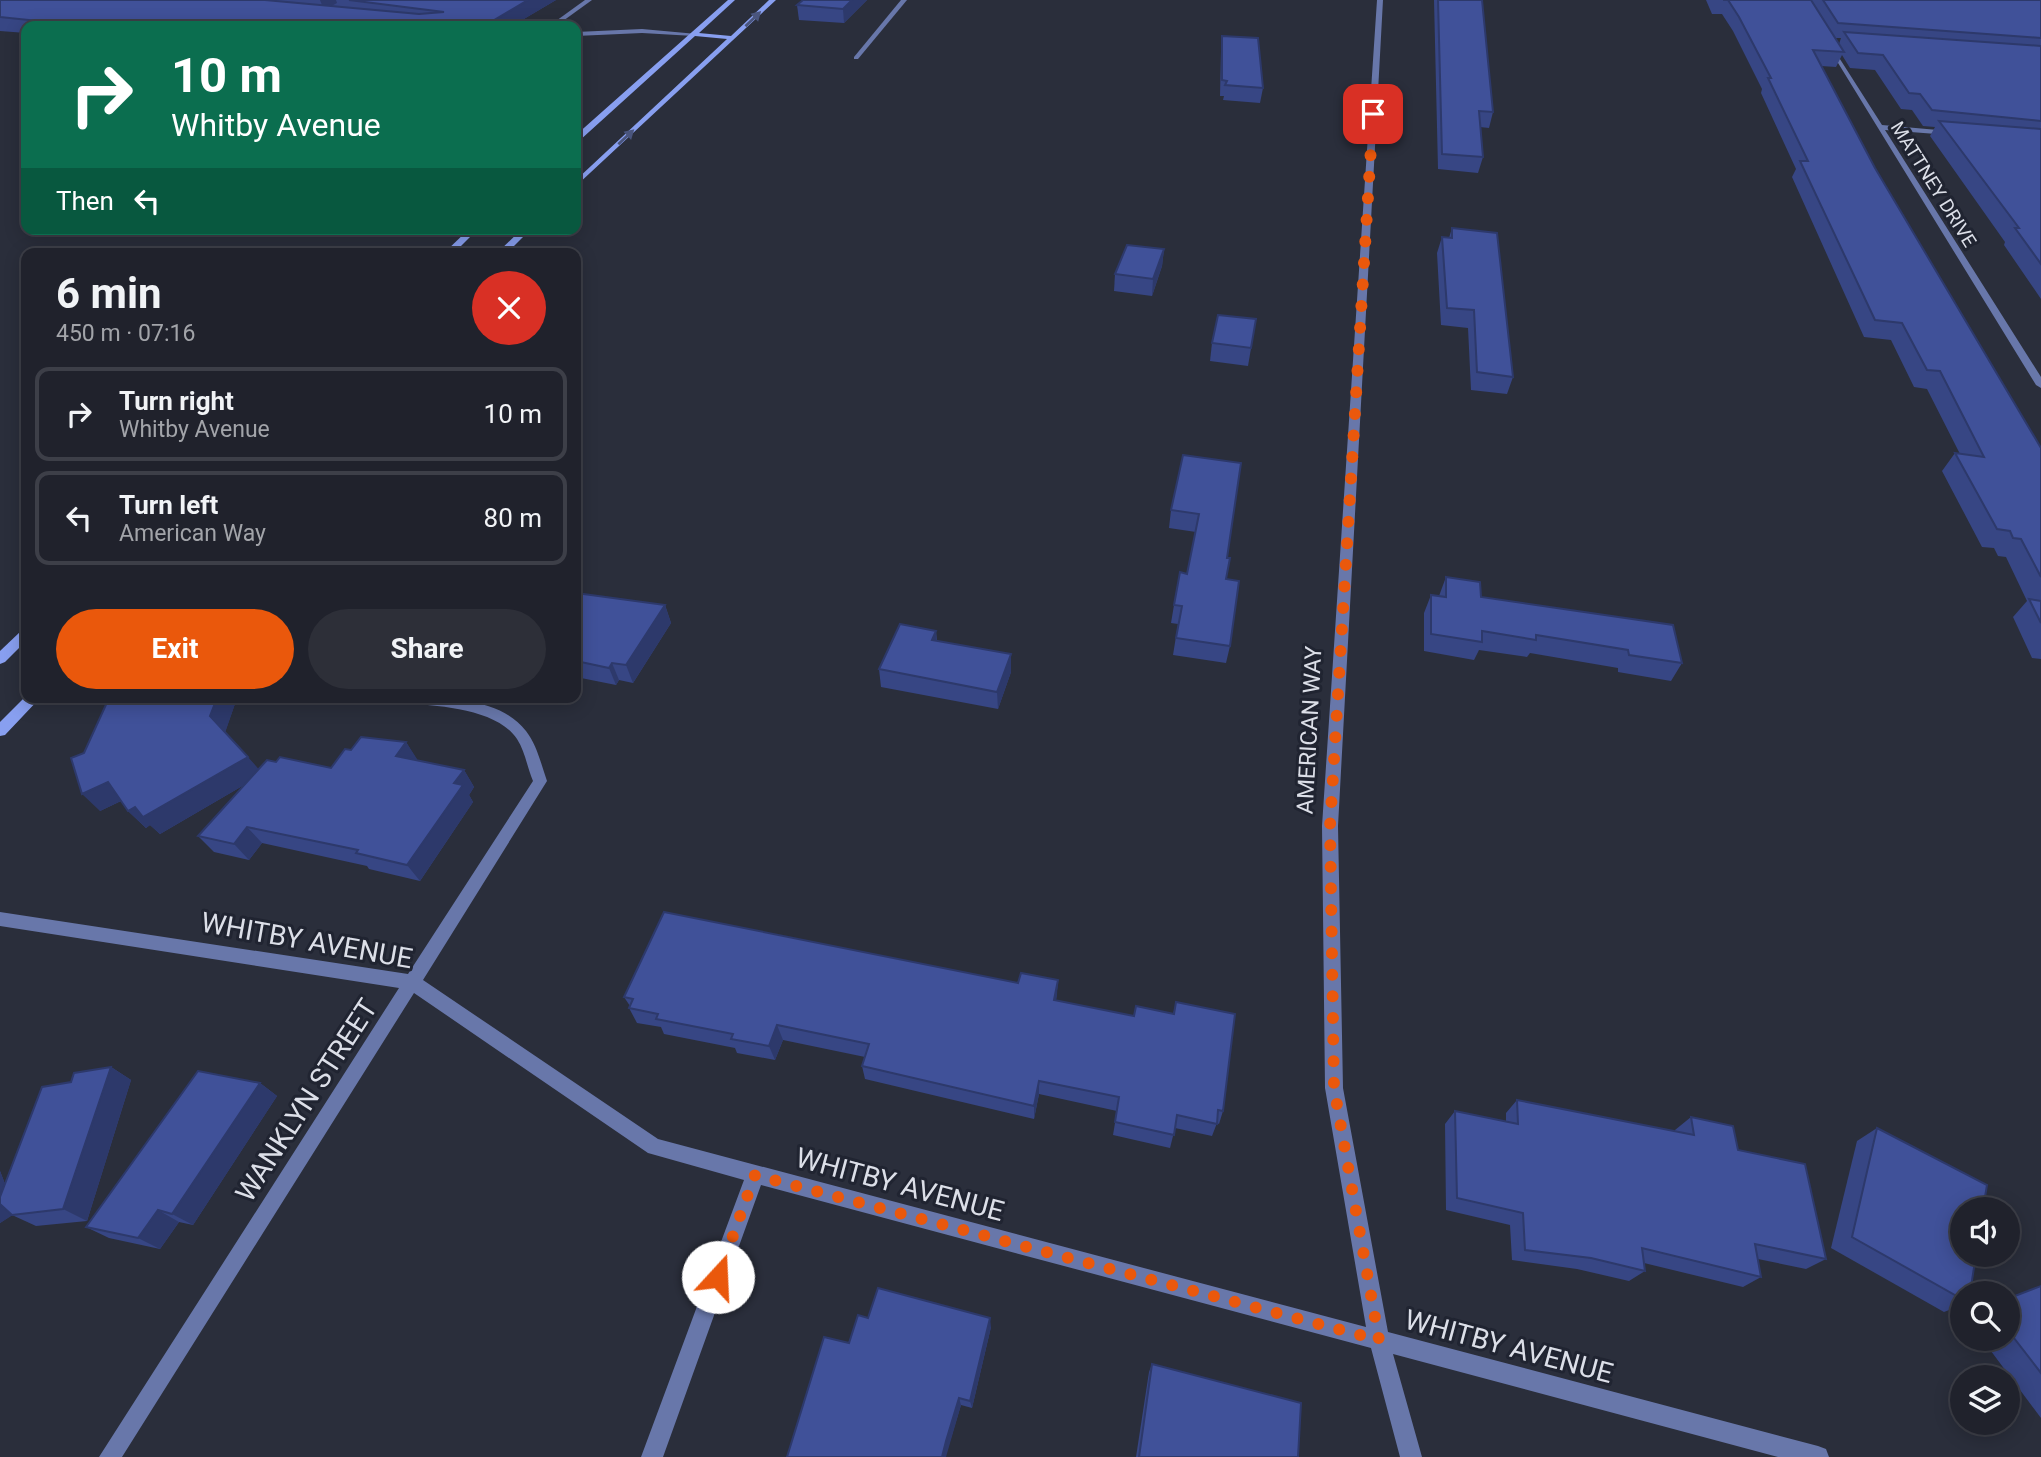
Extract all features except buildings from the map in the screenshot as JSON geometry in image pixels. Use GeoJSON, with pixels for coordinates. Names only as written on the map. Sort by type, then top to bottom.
{"type":"FeatureCollection","features":[{"type":"Feature","properties":{"kind":"main road"},"geometry":{"type":"LineString","coordinates":[[581,135],[732,0]]}},
{"type":"Feature","properties":{"kind":"main road"},"geometry":{"type":"LineString","coordinates":[[581,179],[773,0]]}},
{"type":"Feature","properties":{"kind":"main road"},"geometry":{"type":"LineString","coordinates":[[694,34],[733,38]]}},
{"type":"Feature","properties":{"kind":"main road"},"geometry":{"type":"LineString","coordinates":[[453,248],[468,235]]}},
{"type":"Feature","properties":{"kind":"main road"},"geometry":{"type":"LineString","coordinates":[[506,248],[521,235]]}},
{"type":"Feature","properties":{"kind":"main road"},"geometry":{"type":"LineString","coordinates":[[0,659],[21,639]]}},
{"type":"Feature","properties":{"kind":"main road"},"geometry":{"type":"LineString","coordinates":[[0,731],[28,703]]}},
{"type":"Feature","properties":{"kind":"street"},"geometry":{"type":"LineString","coordinates":[[559,21],[589,0]]}},
{"type":"Feature","properties":{"kind":"street"},"geometry":{"type":"LineString","coordinates":[[856,58],[904,0]]}},
{"type":"Feature","properties":{"kind":"street","name":"AMERICAN WAY"},"geometry":{"type":"LineString","coordinates":[[1380,0],[1330,826],[1334,1088],[1379,1340],[1410,1457]]}},
{"type":"Feature","properties":{"kind":"street"},"geometry":{"type":"LineString","coordinates":[[581,34],[642,31],[694,34]]}},
{"type":"Feature","properties":{"kind":"street","name":"MATTNEY DRIVE"},"geometry":{"type":"LineString","coordinates":[[1821,32],[2041,385]]}},
{"type":"Feature","properties":{"kind":"street"},"geometry":{"type":"LineString","coordinates":[[1827,43],[1841,43]]}},
{"type":"Feature","properties":{"kind":"street"},"geometry":{"type":"LineString","coordinates":[[1880,127],[1962,134]]}},
{"type":"Feature","properties":{"kind":"street","name":"WANKLYN STREET"},"geometry":{"type":"LineString","coordinates":[[110,1457],[414,983],[540,781],[520,732],[493,714],[446,703]]}},
{"type":"Feature","properties":{"kind":"street","name":"WHITBY AVENUE"},"geometry":{"type":"LineString","coordinates":[[0,919],[414,983],[654,1147],[1818,1457]]}},
{"type":"Feature","properties":{"kind":"street"},"geometry":{"type":"LineString","coordinates":[[652,1457],[755,1175]]}},
{"type":"Feature","properties":{"kind":"route"},"geometry":{"type":"LineString","coordinates":[[718,1277],[755,1175],[1379,1340],[1334,1088],[1330,826],[1373,114]]}}]}
